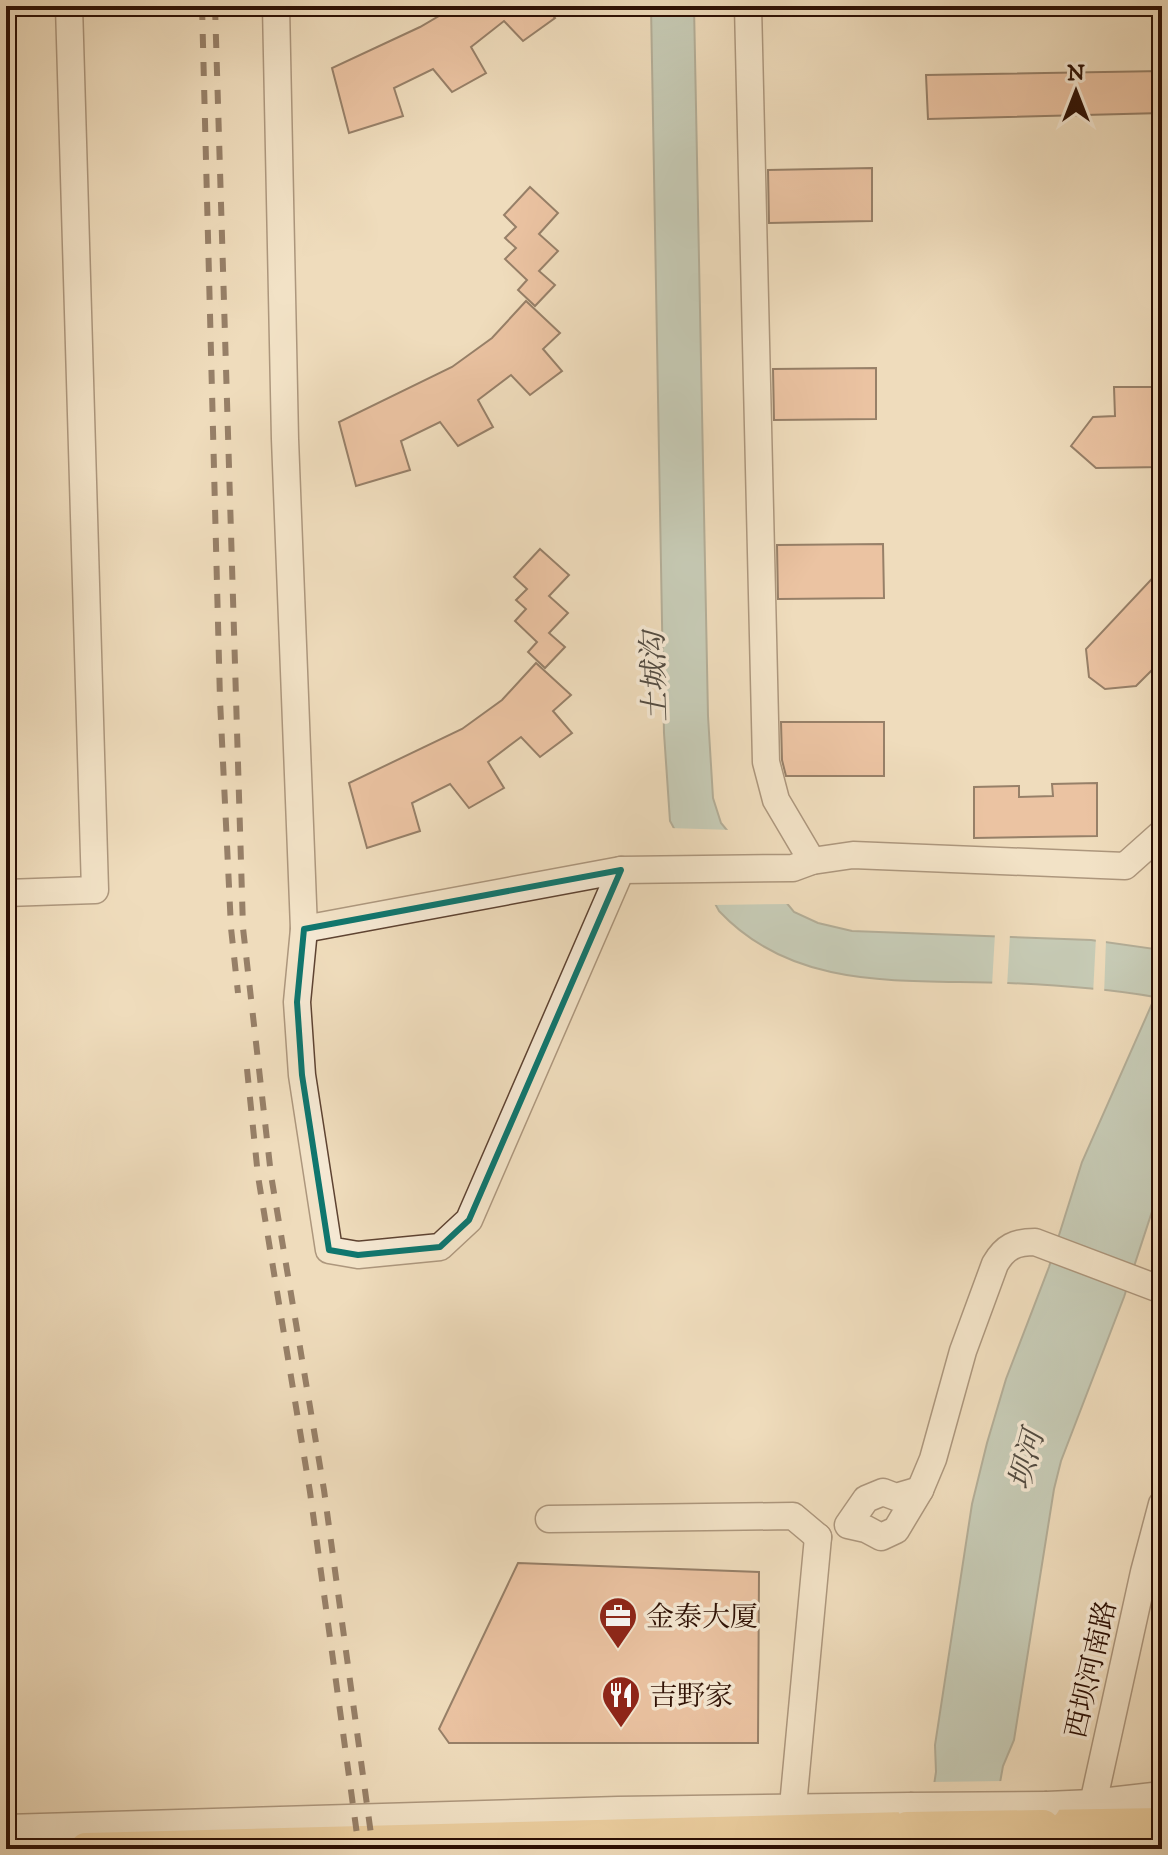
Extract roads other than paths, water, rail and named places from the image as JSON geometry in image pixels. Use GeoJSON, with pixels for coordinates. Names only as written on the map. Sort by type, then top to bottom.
{"type":"FeatureCollection","features":[{"type":"Feature","properties":{"kind":"main road"},"geometry":{"type":"LineString","coordinates":[[86,1849],[163,1840],[909,1817],[1045,1815],[1087,1826],[1162,1824]]}},
{"type":"Feature","properties":{"kind":"street"},"geometry":{"type":"LineString","coordinates":[[6,893],[95,890],[69,6]]}},
{"type":"Feature","properties":{"kind":"street"},"geometry":{"type":"LineString","coordinates":[[276,6],[285,439],[304,929],[297,1002],[302,1075],[329,1250],[358,1255],[440,1247],[469,1220],[621,870]]}},
{"type":"Feature","properties":{"kind":"street"},"geometry":{"type":"LineString","coordinates":[[748,6],[766,762],[776,800],[802,864]]}},
{"type":"Feature","properties":{"kind":"street"},"geometry":{"type":"LineString","coordinates":[[304,929],[621,870],[671,871],[802,864],[853,855],[1125,866],[1162,833]]}},
{"type":"Feature","properties":{"kind":"street"},"geometry":{"type":"LineString","coordinates":[[848,1525],[881,1537],[896,1530],[920,1490],[933,1459],[963,1351],[995,1264],[1001,1254],[1016,1242],[1035,1242],[1162,1290]]}},
{"type":"Feature","properties":{"kind":"street"},"geometry":{"type":"LineString","coordinates":[[818,1537],[848,1525],[866,1499],[883,1492],[896,1497],[920,1490]]}},
{"type":"Feature","properties":{"kind":"street","name":"西坝河南路"},"geometry":{"type":"LineString","coordinates":[[1087,1826],[1162,1504]]}},
{"type":"Feature","properties":{"kind":"street"},"geometry":{"type":"LineString","coordinates":[[549,1519],[793,1516],[818,1537]]}},
{"type":"Feature","properties":{"kind":"street"},"geometry":{"type":"LineString","coordinates":[[793,1806],[818,1537]]}},
{"type":"Feature","properties":{"kind":"street"},"geometry":{"type":"LineString","coordinates":[[1087,1826],[1162,1795]]}},
{"type":"Feature","properties":{"kind":"street"},"geometry":{"type":"LineString","coordinates":[[6,1828],[163,1840],[793,1806],[909,1817]]}},
{"type":"Feature","properties":{"kind":"water","name":"坝河"},"geometry":{"type":"Polygon","coordinates":[[[651,6],[694,6],[708,716],[713,798],[721,823],[794,912],[818,923],[852,931],[1091,940],[1162,950],[1162,1181],[1124,1297],[1061,1461],[1014,1740],[1003,1766],[988,1849],[924,1849],[936,1772],[935,1745],[972,1504],[1006,1379],[1049,1267],[1082,1162],[1155,997],[1045,985],[854,976],[818,969],[782,956],[749,937],[719,911],[670,821],[664,733],[651,6]]]}},
{"type":"Feature","properties":{"kind":"railway"},"geometry":{"type":"LineString","coordinates":[[202,6],[220,700],[231,928],[238,993]]}},
{"type":"Feature","properties":{"kind":"railway"},"geometry":{"type":"LineString","coordinates":[[215,6],[243,928],[271,1175],[324,1490],[373,1849]]}},
{"type":"Feature","properties":{"kind":"railway"},"geometry":{"type":"LineString","coordinates":[[247,1069],[258,1176],[310,1492],[359,1849]]}},
{"type":"Feature","properties":{"kind":"place","name":"金泰大厦"},"geometry":{"type":"Point","coordinates":[618,1650]}},
{"type":"Feature","properties":{"kind":"place","name":"吉野家"},"geometry":{"type":"Point","coordinates":[621,1729]}},
{"type":"Feature","properties":{"kind":"water label","name":"土城沟"},"geometry":{"type":"Point","coordinates":[654,677]}}]}
